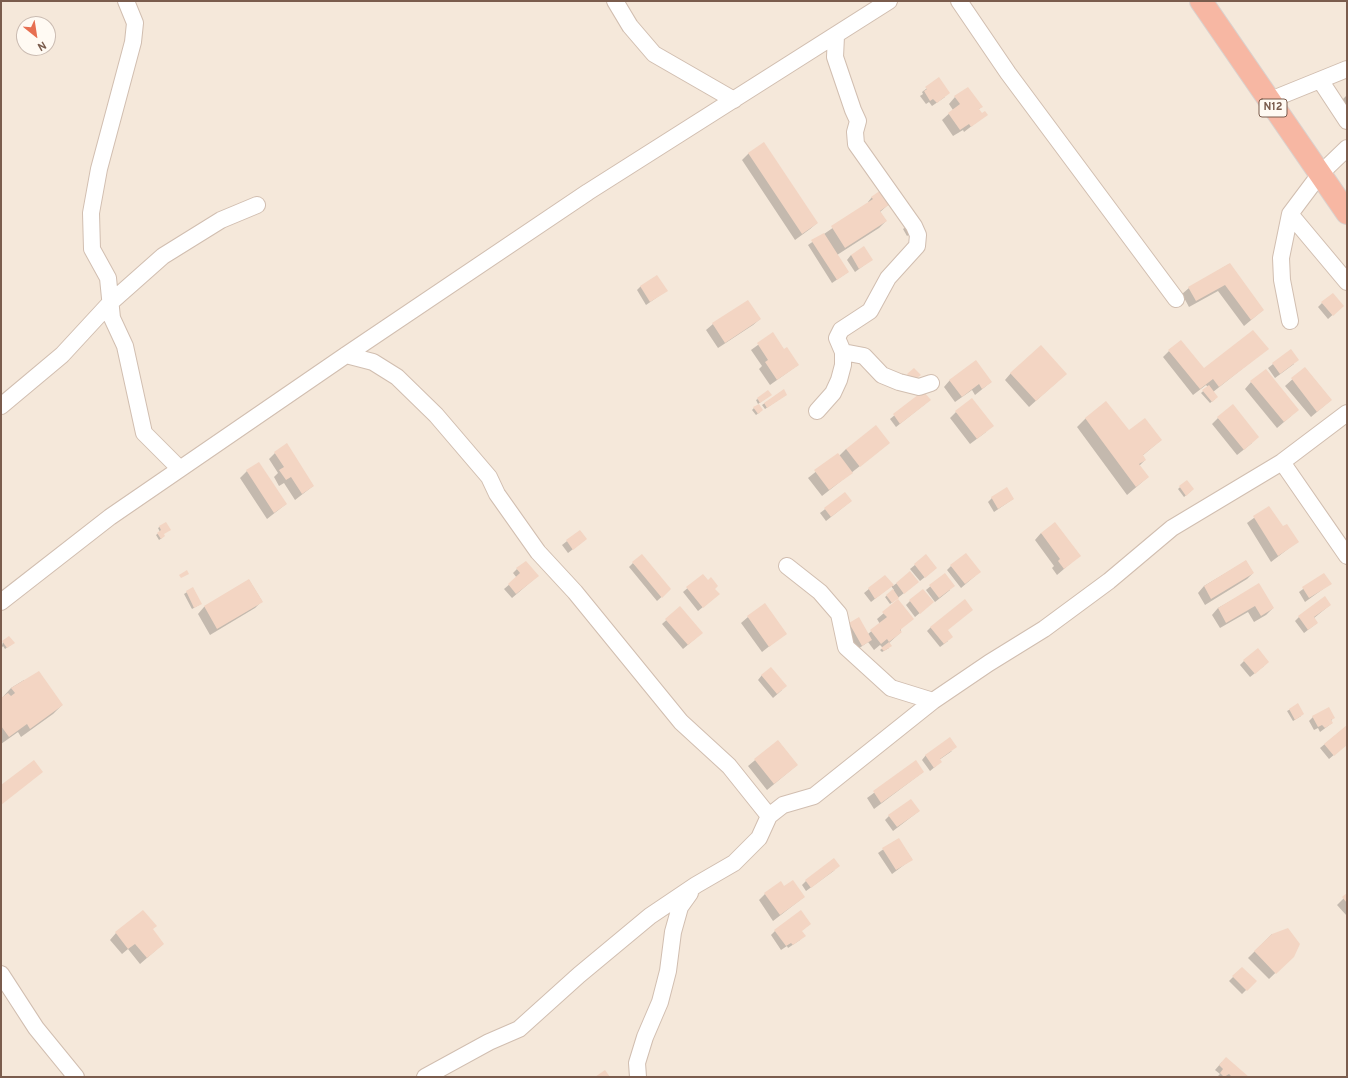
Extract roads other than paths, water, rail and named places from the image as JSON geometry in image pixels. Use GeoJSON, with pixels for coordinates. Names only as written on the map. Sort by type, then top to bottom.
{"type":"FeatureCollection","features":[{"type":"Feature","properties":{"kind":"highway","name":"N12"},"geometry":{"type":"LineString","coordinates":[[1201,1],[1347,213]]}},
{"type":"Feature","properties":{"kind":"street"},"geometry":{"type":"LineString","coordinates":[[126,1],[135,23],[133,42],[99,169],[91,213],[92,249],[108,278],[112,318],[125,346],[144,433],[179,468]]}},
{"type":"Feature","properties":{"kind":"street"},"geometry":{"type":"LineString","coordinates":[[615,1],[630,26],[654,54],[734,100]]}},
{"type":"Feature","properties":{"kind":"street"},"geometry":{"type":"LineString","coordinates":[[1,602],[110,517],[179,468],[588,192],[889,1]]}},
{"type":"Feature","properties":{"kind":"street"},"geometry":{"type":"LineString","coordinates":[[960,1],[1008,73],[1176,299]]}},
{"type":"Feature","properties":{"kind":"street"},"geometry":{"type":"LineString","coordinates":[[816,411],[833,393],[839,380],[843,365],[842,352],[837,338],[842,330],[870,311],[888,278],[917,246],[918,235],[914,226],[856,144],[855,132],[858,120],[852,110],[835,57],[836,36]]}},
{"type":"Feature","properties":{"kind":"street"},"geometry":{"type":"LineString","coordinates":[[1268,100],[1347,69]]}},
{"type":"Feature","properties":{"kind":"street"},"geometry":{"type":"LineString","coordinates":[[1320,80],[1347,121]]}},
{"type":"Feature","properties":{"kind":"street"},"geometry":{"type":"LineString","coordinates":[[1290,322],[1282,280],[1281,258],[1290,214],[1320,174],[1347,148]]}},
{"type":"Feature","properties":{"kind":"street"},"geometry":{"type":"LineString","coordinates":[[1,406],[62,355],[110,304],[163,256],[221,220],[257,205]]}},
{"type":"Feature","properties":{"kind":"street"},"geometry":{"type":"LineString","coordinates":[[1290,214],[1347,282]]}},
{"type":"Feature","properties":{"kind":"street"},"geometry":{"type":"LineString","coordinates":[[842,352],[864,356],[882,375],[899,382],[919,386],[931,383]]}},
{"type":"Feature","properties":{"kind":"street"},"geometry":{"type":"LineString","coordinates":[[346,355],[373,362],[397,377],[436,415],[489,477],[497,494],[538,552],[575,592],[681,722],[729,766],[769,816]]}},
{"type":"Feature","properties":{"kind":"street"},"geometry":{"type":"LineString","coordinates":[[425,1077],[489,1042],[519,1029],[579,975],[650,916],[696,885],[734,863],[760,838],[769,816],[783,805],[814,796],[933,701],[989,663],[1044,629],[1109,581],[1172,528],[1282,462],[1347,413]]}},
{"type":"Feature","properties":{"kind":"street"},"geometry":{"type":"LineString","coordinates":[[1282,462],[1347,556]]}},
{"type":"Feature","properties":{"kind":"street"},"geometry":{"type":"LineString","coordinates":[[787,566],[820,592],[839,614],[846,647],[891,688],[933,701]]}},
{"type":"Feature","properties":{"kind":"street"},"geometry":{"type":"LineString","coordinates":[[638,1077],[637,1063],[645,1037],[660,1002],[668,971],[673,932],[680,907],[696,885]]}},
{"type":"Feature","properties":{"kind":"street"},"geometry":{"type":"LineString","coordinates":[[1,974],[36,1028],[76,1077]]}}]}
